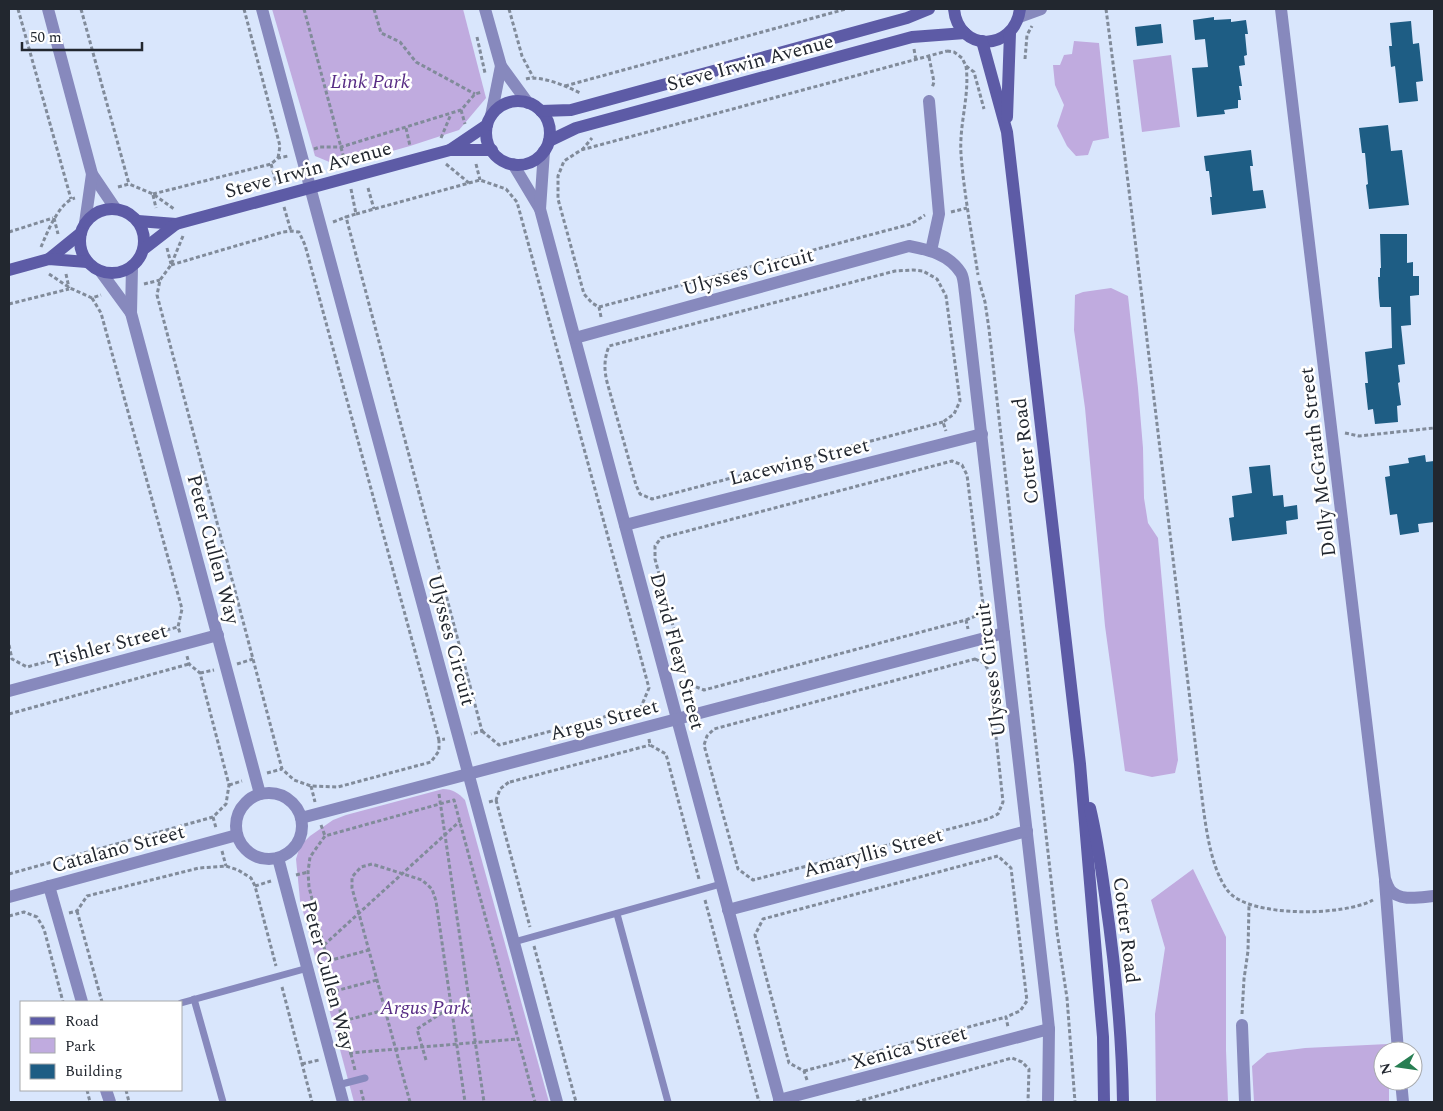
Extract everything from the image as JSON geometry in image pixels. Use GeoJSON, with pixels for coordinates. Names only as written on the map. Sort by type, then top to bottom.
{"type":"FeatureCollection","features":[{"type":"Feature","properties":{"kind":"street"},"geometry":{"type":"LineString","coordinates":[[48,9],[92,174],[115,208]]}},
{"type":"Feature","properties":{"kind":"street","name":"Ulysses Circuit"},"geometry":{"type":"LineString","coordinates":[[262,9],[557,1102]]}},
{"type":"Feature","properties":{"kind":"street"},"geometry":{"type":"LineString","coordinates":[[485,9],[501,66],[528,102],[541,111],[547,120],[550,130],[546,146],[538,157],[531,162],[522,164],[505,162],[492,150],[488,142],[489,121],[501,66]]}},
{"type":"Feature","properties":{"kind":"street","name":"Steve Irwin Avenue"},"geometry":{"type":"LineString","coordinates":[[541,111],[571,110],[907,18],[929,9]]}},
{"type":"Feature","properties":{"kind":"street"},"geometry":{"type":"LineString","coordinates":[[954,9],[958,26],[973,39],[982,41],[1002,38],[1010,32],[1015,26],[1019,13],[1041,9]]}},
{"type":"Feature","properties":{"kind":"street","name":"Dolly McGrath Street"},"geometry":{"type":"LineString","coordinates":[[1281,9],[1384,879],[1397,1041]]}},
{"type":"Feature","properties":{"kind":"street","name":"Cotter Road"},"geometry":{"type":"LineString","coordinates":[[1006,132],[1010,32]]}},
{"type":"Feature","properties":{"kind":"street","name":"Steve Irwin Avenue"},"geometry":{"type":"LineString","coordinates":[[546,146],[576,128],[912,37],[965,33]]}},
{"type":"Feature","properties":{"kind":"street","name":"Cotter Road"},"geometry":{"type":"LineString","coordinates":[[982,41],[1006,132],[1080,764],[1103,1037],[1104,1102]]}},
{"type":"Feature","properties":{"kind":"street"},"geometry":{"type":"LineString","coordinates":[[929,101],[939,214],[930,251]]}},
{"type":"Feature","properties":{"kind":"street"},"geometry":{"type":"LineString","coordinates":[[489,121],[498,108],[507,103],[528,102]]}},
{"type":"Feature","properties":{"kind":"street","name":"Steve Irwin Avenue"},"geometry":{"type":"LineString","coordinates":[[450,150],[489,121]]}},
{"type":"Feature","properties":{"kind":"street","name":"David Fleay Street"},"geometry":{"type":"LineString","coordinates":[[540,209],[546,146]]}},
{"type":"Feature","properties":{"kind":"street","name":"Steve Irwin Avenue"},"geometry":{"type":"LineString","coordinates":[[145,248],[176,224],[189,220],[450,150],[492,150]]}},
{"type":"Feature","properties":{"kind":"street","name":"David Fleay Street"},"geometry":{"type":"LineString","coordinates":[[513,164],[540,209],[779,1101]]}},
{"type":"Feature","properties":{"kind":"street"},"geometry":{"type":"LineString","coordinates":[[87,262],[82,253],[80,243],[92,174]]}},
{"type":"Feature","properties":{"kind":"street"},"geometry":{"type":"LineString","coordinates":[[48,259],[83,228],[91,216],[98,211],[115,208],[124,210],[138,221],[143,231],[145,248],[139,260],[132,267],[112,274],[101,272]]}},
{"type":"Feature","properties":{"kind":"street","name":"Steve Irwin Avenue"},"geometry":{"type":"LineString","coordinates":[[138,221],[176,224]]}},
{"type":"Feature","properties":{"kind":"street","name":"Ulysses Circuit"},"geometry":{"type":"LineString","coordinates":[[575,338],[909,246],[930,251],[949,259],[962,274],[982,434],[1049,1029],[1048,1102]]}},
{"type":"Feature","properties":{"kind":"street"},"geometry":{"type":"LineString","coordinates":[[9,270],[48,259],[87,262]]}},
{"type":"Feature","properties":{"kind":"street","name":"Peter Cullen Way"},"geometry":{"type":"LineString","coordinates":[[87,262],[101,272],[131,313]]}},
{"type":"Feature","properties":{"kind":"street","name":"Peter Cullen Way"},"geometry":{"type":"LineString","coordinates":[[132,267],[131,313],[260,794]]}},
{"type":"Feature","properties":{"kind":"street","name":"Lacewing Street"},"geometry":{"type":"LineString","coordinates":[[625,525],[982,434]]}},
{"type":"Feature","properties":{"kind":"street","name":"Argus Street"},"geometry":{"type":"LineString","coordinates":[[301,818],[1004,633]]}},
{"type":"Feature","properties":{"kind":"street","name":"Tishler Street"},"geometry":{"type":"LineString","coordinates":[[9,691],[218,635]]}},
{"type":"Feature","properties":{"kind":"street","name":"Cotter Road"},"geometry":{"type":"LineString","coordinates":[[1080,764],[1095,829],[1111,935],[1121,1050],[1123,1102]]}},
{"type":"Feature","properties":{"kind":"street"},"geometry":{"type":"LineString","coordinates":[[271,793],[281,795],[290,800],[297,808],[301,818],[301,833],[295,847],[288,854],[278,858],[258,857],[249,852],[242,845],[237,835],[238,814],[251,798],[260,794],[271,793]]}},
{"type":"Feature","properties":{"kind":"street","name":"Amaryllis Street"},"geometry":{"type":"LineString","coordinates":[[728,910],[1027,831]]}},
{"type":"Feature","properties":{"kind":"street","name":"Catalano Street"},"geometry":{"type":"LineString","coordinates":[[9,897],[237,835]]}},
{"type":"Feature","properties":{"kind":"street","name":"Peter Cullen Way"},"geometry":{"type":"LineString","coordinates":[[278,858],[343,1102]]}},
{"type":"Feature","properties":{"kind":"street"},"geometry":{"type":"LineString","coordinates":[[1384,879],[1391,891],[1398,896],[1407,898],[1434,896]]}},
{"type":"Feature","properties":{"kind":"street"},"geometry":{"type":"LineString","coordinates":[[49,886],[82,1001]]}},
{"type":"Feature","properties":{"kind":"street"},"geometry":{"type":"LineString","coordinates":[[1242,1025],[1245,1102]]}},
{"type":"Feature","properties":{"kind":"street","name":"Xenica Street"},"geometry":{"type":"LineString","coordinates":[[779,1101],[1049,1029]]}},
{"type":"Feature","properties":{"kind":"lane"},"geometry":{"type":"LineString","coordinates":[[514,942],[721,884]]}},
{"type":"Feature","properties":{"kind":"lane"},"geometry":{"type":"LineString","coordinates":[[617,914],[668,1102]]}},
{"type":"Feature","properties":{"kind":"lane"},"geometry":{"type":"LineString","coordinates":[[182,1002],[308,968]]}},
{"type":"Feature","properties":{"kind":"lane"},"geometry":{"type":"LineString","coordinates":[[194,999],[222,1102]]}},
{"type":"Feature","properties":{"kind":"lane"},"geometry":{"type":"LineString","coordinates":[[338,1085],[365,1078]]}},
{"type":"Feature","properties":{"kind":"path"},"geometry":{"type":"LineString","coordinates":[[9,874],[213,817],[226,804],[229,785],[200,673],[189,664],[178,627],[182,609],[101,313],[92,298],[70,288],[34,263],[54,218],[70,199],[18,9]]}},
{"type":"Feature","properties":{"kind":"path"},"geometry":{"type":"LineString","coordinates":[[81,9],[129,184],[153,194],[189,220],[171,265],[160,280],[157,295],[282,769],[294,780],[311,786],[338,787],[431,762],[439,751],[439,740],[305,245],[299,232],[283,232],[171,265]]}},
{"type":"Feature","properties":{"kind":"path"},"geometry":{"type":"LineString","coordinates":[[153,194],[271,164],[278,158],[280,146],[244,9]]}},
{"type":"Feature","properties":{"kind":"path"},"geometry":{"type":"LineString","coordinates":[[304,9],[341,147],[356,214]]}},
{"type":"Feature","properties":{"kind":"path"},"geometry":{"type":"LineString","coordinates":[[320,148],[341,147],[461,110],[475,94],[416,62],[400,42],[381,33],[374,9]]}},
{"type":"Feature","properties":{"kind":"path"},"geometry":{"type":"LineString","coordinates":[[509,9],[522,56],[533,77],[565,86],[846,9]]}},
{"type":"Feature","properties":{"kind":"path"},"geometry":{"type":"LineString","coordinates":[[1106,9],[1127,167],[1191,712],[1211,850],[1222,881],[1228,891],[1235,898],[1249,905],[1277,910],[1326,911],[1347,909],[1374,900]]}},
{"type":"Feature","properties":{"kind":"path"},"geometry":{"type":"LineString","coordinates":[[476,36],[487,81]]}},
{"type":"Feature","properties":{"kind":"path"},"geometry":{"type":"LineString","coordinates":[[930,214],[922,216],[911,224],[599,307],[592,304],[584,294],[558,199],[558,176],[564,160],[582,150],[947,51],[954,52],[962,58],[966,66],[967,76],[961,126],[966,198],[972,245],[988,329],[1056,922],[1067,998],[1075,1102]]}},
{"type":"Feature","properties":{"kind":"path"},"geometry":{"type":"LineString","coordinates":[[929,56],[934,82],[929,101]]}},
{"type":"Feature","properties":{"kind":"path"},"geometry":{"type":"LineString","coordinates":[[452,113],[434,154],[469,183]]}},
{"type":"Feature","properties":{"kind":"path"},"geometry":{"type":"LineString","coordinates":[[406,128],[410,146]]}},
{"type":"Feature","properties":{"kind":"path"},"geometry":{"type":"LineString","coordinates":[[510,782],[499,745],[482,731],[346,217],[480,180],[506,189],[517,202],[649,688],[641,707],[650,745]]}},
{"type":"Feature","properties":{"kind":"path"},"geometry":{"type":"LineString","coordinates":[[368,188],[374,209]]}},
{"type":"Feature","properties":{"kind":"path"},"geometry":{"type":"LineString","coordinates":[[9,232],[54,218]]}},
{"type":"Feature","properties":{"kind":"path"},"geometry":{"type":"LineString","coordinates":[[599,307],[609,346],[604,369],[607,382],[636,485],[640,494],[652,499],[943,422],[954,414],[960,401],[946,296],[937,278],[923,271],[894,272],[609,346]]}},
{"type":"Feature","properties":{"kind":"path"},"geometry":{"type":"LineString","coordinates":[[9,304],[70,288]]}},
{"type":"Feature","properties":{"kind":"path"},"geometry":{"type":"LineString","coordinates":[[943,422],[952,461]]}},
{"type":"Feature","properties":{"kind":"path"},"geometry":{"type":"LineString","coordinates":[[1332,433],[1341,432],[1358,436],[1434,428]]}},
{"type":"Feature","properties":{"kind":"path"},"geometry":{"type":"LineString","coordinates":[[952,461],[962,465],[967,475],[983,604],[978,615],[966,620],[704,690],[694,686],[687,678],[655,558],[655,546],[661,538],[952,461]]}},
{"type":"Feature","properties":{"kind":"path"},"geometry":{"type":"LineString","coordinates":[[966,620],[975,659],[984,663],[989,671],[1003,802],[998,814],[988,819],[754,880],[738,869],[704,745],[714,729],[975,659]]}},
{"type":"Feature","properties":{"kind":"path"},"geometry":{"type":"LineString","coordinates":[[9,645],[11,659],[27,667],[178,627]]}},
{"type":"Feature","properties":{"kind":"path"},"geometry":{"type":"LineString","coordinates":[[9,714],[189,664]]}},
{"type":"Feature","properties":{"kind":"path"},"geometry":{"type":"LineString","coordinates":[[499,745],[641,707]]}},
{"type":"Feature","properties":{"kind":"path"},"geometry":{"type":"LineString","coordinates":[[439,740],[482,731]]}},
{"type":"Feature","properties":{"kind":"path"},"geometry":{"type":"LineString","coordinates":[[576,1102],[496,800],[500,789],[510,782],[650,745],[666,754],[759,1102]]}},
{"type":"Feature","properties":{"kind":"path"},"geometry":{"type":"LineString","coordinates":[[518,1039],[351,1053],[309,887],[310,857],[324,836],[454,800],[535,1102]]}},
{"type":"Feature","properties":{"kind":"path"},"geometry":{"type":"LineString","coordinates":[[457,811],[496,800]]}},
{"type":"Feature","properties":{"kind":"path"},"geometry":{"type":"LineString","coordinates":[[441,803],[484,1102]]}},
{"type":"Feature","properties":{"kind":"path"},"geometry":{"type":"LineString","coordinates":[[324,945],[460,822]]}},
{"type":"Feature","properties":{"kind":"path"},"geometry":{"type":"LineString","coordinates":[[804,1072],[1006,1017],[1020,1011],[1027,1001],[1011,868],[998,856],[763,919],[755,935],[784,1045],[789,1063],[804,1072],[811,1092]]}},
{"type":"Feature","properties":{"kind":"path"},"geometry":{"type":"LineString","coordinates":[[410,1102],[352,888],[352,877],[361,867],[372,864],[422,880],[432,889],[436,901],[465,1102]]}},
{"type":"Feature","properties":{"kind":"path"},"geometry":{"type":"LineString","coordinates":[[102,1001],[77,911],[86,896],[199,868],[226,866],[238,870],[251,878],[255,886],[312,1102]]}},
{"type":"Feature","properties":{"kind":"path"},"geometry":{"type":"LineString","coordinates":[[1242,1025],[1244,979],[1248,951],[1249,905]]}},
{"type":"Feature","properties":{"kind":"path"},"geometry":{"type":"LineString","coordinates":[[9,916],[24,912],[38,917],[44,929],[63,1001]]}},
{"type":"Feature","properties":{"kind":"path"},"geometry":{"type":"LineString","coordinates":[[328,961],[369,950]]}},
{"type":"Feature","properties":{"kind":"path"},"geometry":{"type":"LineString","coordinates":[[335,991],[377,980]]}},
{"type":"Feature","properties":{"kind":"path"},"geometry":{"type":"LineString","coordinates":[[426,1060],[417,1029],[451,1007]]}},
{"type":"Feature","properties":{"kind":"path"},"geometry":{"type":"LineString","coordinates":[[343,1021],[385,1010]]}},
{"type":"Feature","properties":{"kind":"path"},"geometry":{"type":"LineString","coordinates":[[1006,1017],[1011,1039]]}},
{"type":"Feature","properties":{"kind":"path"},"geometry":{"type":"LineString","coordinates":[[856,1102],[1012,1058],[1022,1062],[1029,1070],[1028,1102]]}},
{"type":"Feature","properties":{"kind":"green space","name":"Link Park"},"geometry":{"type":"Polygon","coordinates":[[[272,9],[463,9],[486,98],[459,130],[339,166],[315,156],[272,9]]]}},
{"type":"Feature","properties":{"kind":"green space"},"geometry":{"type":"Polygon","coordinates":[[[1074,41],[1099,43],[1109,138],[1093,141],[1088,155],[1076,156],[1067,146],[1057,126],[1064,105],[1055,85],[1053,65],[1060,65],[1064,55],[1072,54],[1074,41]]]}},
{"type":"Feature","properties":{"kind":"green space"},"geometry":{"type":"Polygon","coordinates":[[[1171,55],[1180,127],[1142,132],[1133,60],[1171,55]]]}},
{"type":"Feature","properties":{"kind":"green space"},"geometry":{"type":"Polygon","coordinates":[[[1111,288],[1128,296],[1143,448],[1144,498],[1148,523],[1158,538],[1178,760],[1175,773],[1152,777],[1125,771],[1105,626],[1085,408],[1074,330],[1075,295],[1111,288]]]}},
{"type":"Feature","properties":{"kind":"green space","name":"Argus Park"},"geometry":{"type":"Polygon","coordinates":[[[443,789],[455,792],[465,800],[549,1102],[354,1102],[300,900],[296,859],[300,846],[310,836],[333,820],[443,789]]]}},
{"type":"Feature","properties":{"kind":"green space"},"geometry":{"type":"Polygon","coordinates":[[[1193,869],[1226,937],[1228,1102],[1156,1102],[1155,1014],[1165,948],[1151,900],[1193,869]]]}},
{"type":"Feature","properties":{"kind":"green space"},"geometry":{"type":"Polygon","coordinates":[[[1373,1045],[1373,1091],[1389,1091],[1389,1102],[1254,1102],[1252,1066],[1267,1053],[1305,1048],[1373,1045]]]}},
{"type":"Feature","properties":{"kind":"building"},"geometry":{"type":"Polygon","coordinates":[[[1214,17],[1214,20],[1231,19],[1231,22],[1246,20],[1248,34],[1245,34],[1247,55],[1244,56],[1245,65],[1239,66],[1242,86],[1239,86],[1241,100],[1238,100],[1238,108],[1224,110],[1225,114],[1197,117],[1192,68],[1208,67],[1205,39],[1195,40],[1193,20],[1214,17]]]}},
{"type":"Feature","properties":{"kind":"building"},"geometry":{"type":"Polygon","coordinates":[[[1411,21],[1413,44],[1419,43],[1423,81],[1416,82],[1418,101],[1399,103],[1395,66],[1391,67],[1389,46],[1392,46],[1390,23],[1411,21]]]}},
{"type":"Feature","properties":{"kind":"building"},"geometry":{"type":"Polygon","coordinates":[[[1161,24],[1163,43],[1137,46],[1135,27],[1161,24]]]}},
{"type":"Feature","properties":{"kind":"building"},"geometry":{"type":"Polygon","coordinates":[[[1388,125],[1391,151],[1402,150],[1409,205],[1369,209],[1365,153],[1362,153],[1359,128],[1388,125]]]}},
{"type":"Feature","properties":{"kind":"building"},"geometry":{"type":"Polygon","coordinates":[[[1251,150],[1253,166],[1250,166],[1253,191],[1263,190],[1266,208],[1212,215],[1209,171],[1206,171],[1204,156],[1251,150]]]}},
{"type":"Feature","properties":{"kind":"building"},"geometry":{"type":"Polygon","coordinates":[[[1380,234],[1407,234],[1407,263],[1413,262],[1413,276],[1419,276],[1419,295],[1410,296],[1411,325],[1401,326],[1405,364],[1398,365],[1401,405],[1397,406],[1398,422],[1375,424],[1373,409],[1368,410],[1365,383],[1368,383],[1365,352],[1392,348],[1391,307],[1380,307],[1379,298],[1378,277],[1380,277],[1381,268],[1380,234]]]}},
{"type":"Feature","properties":{"kind":"building"},"geometry":{"type":"Polygon","coordinates":[[[1425,455],[1426,462],[1434,461],[1434,522],[1418,524],[1419,532],[1400,535],[1397,514],[1390,515],[1385,477],[1390,476],[1389,466],[1409,463],[1408,458],[1425,455]]]}},
{"type":"Feature","properties":{"kind":"building"},"geometry":{"type":"Polygon","coordinates":[[[1270,465],[1273,496],[1283,495],[1284,507],[1297,505],[1298,519],[1286,521],[1287,534],[1232,541],[1229,518],[1234,517],[1232,496],[1252,493],[1249,467],[1270,465]]]}}]}
